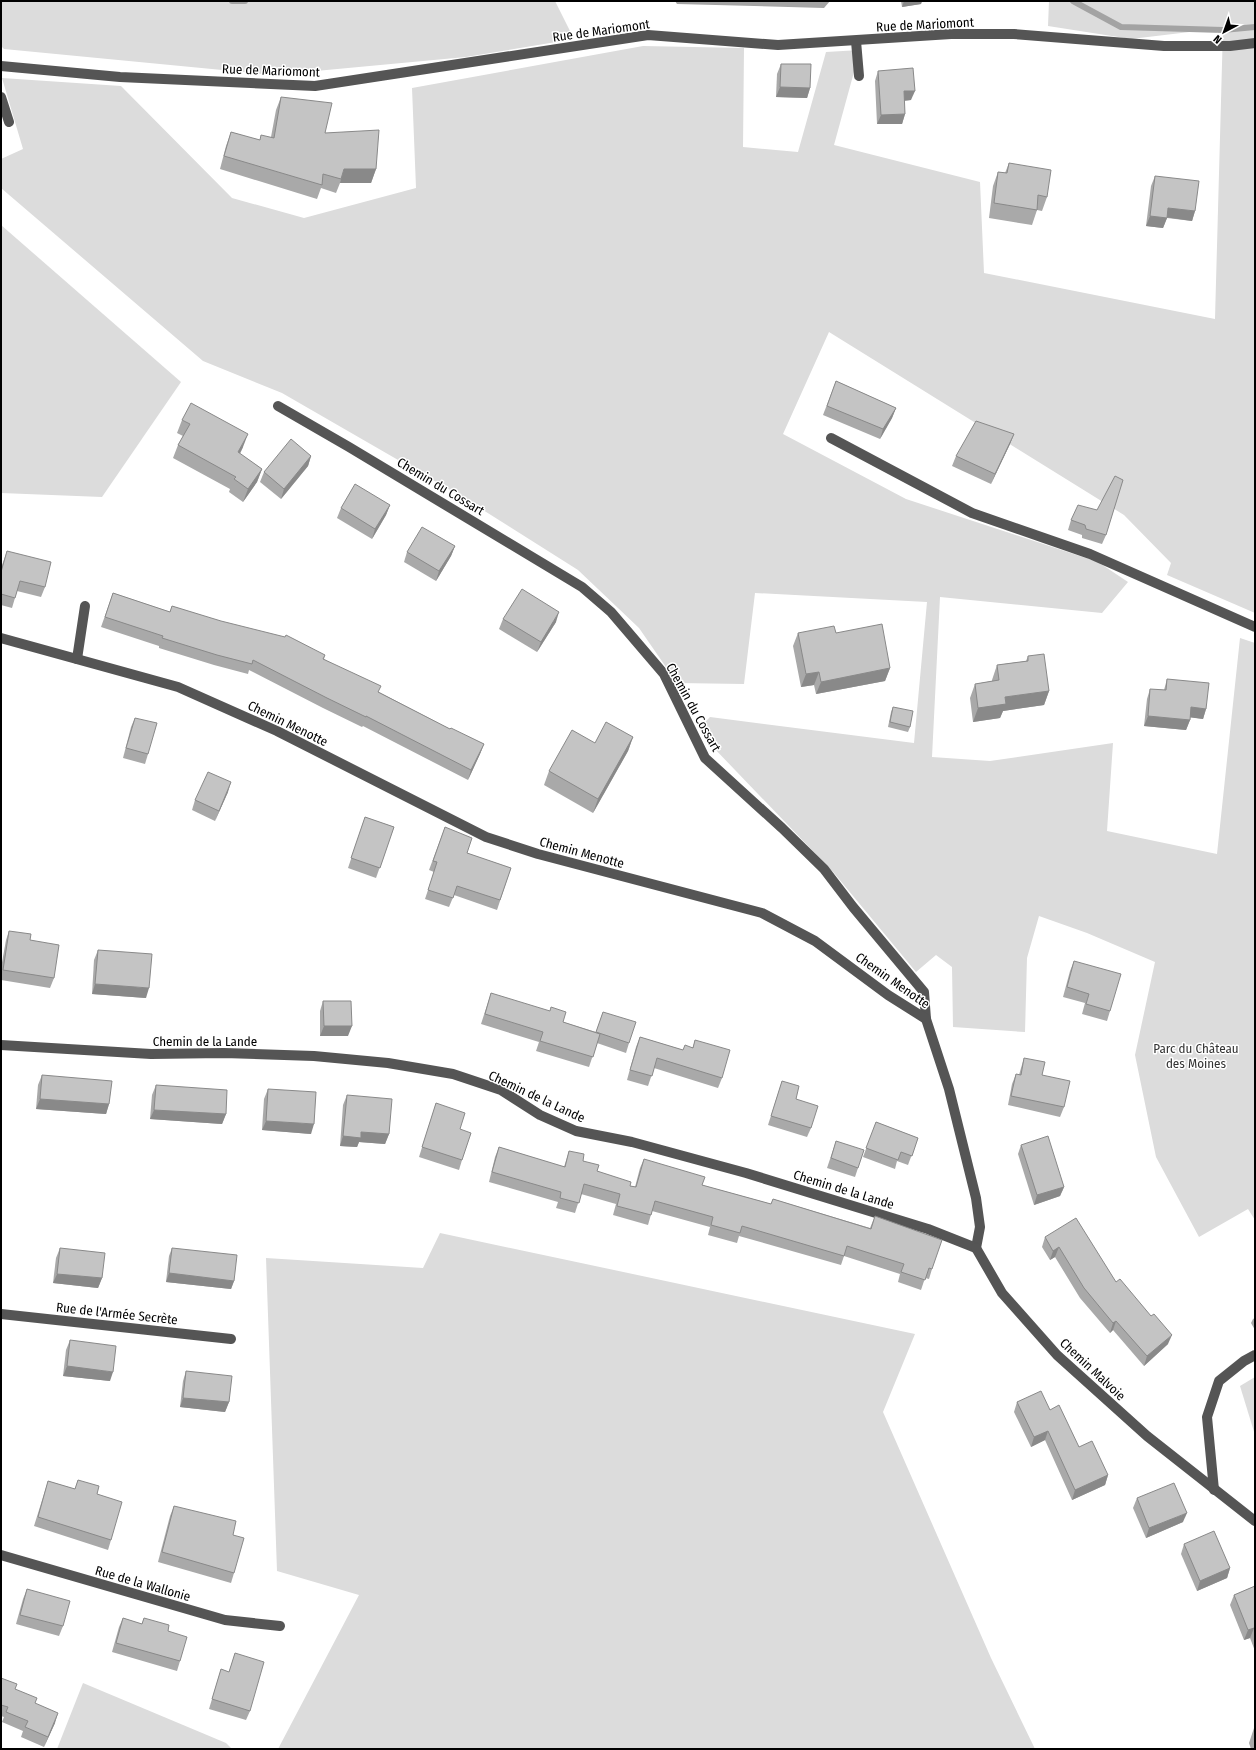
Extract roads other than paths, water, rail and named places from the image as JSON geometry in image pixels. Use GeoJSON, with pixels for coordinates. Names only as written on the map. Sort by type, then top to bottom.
{"type":"FeatureCollection","features":[{"type":"Feature","properties":{"kind":"street","name":"Rue de Mariomont"},"geometry":{"type":"LineString","coordinates":[[1,66],[120,77],[315,86],[648,35],[778,45],[951,34],[1014,34],[1164,46],[1230,46],[1255,43]]}},
{"type":"Feature","properties":{"kind":"street"},"geometry":{"type":"LineString","coordinates":[[856,41],[860,76]]}},
{"type":"Feature","properties":{"kind":"street"},"geometry":{"type":"LineString","coordinates":[[1,97],[9,122]]}},
{"type":"Feature","properties":{"kind":"street","name":"Chemin du Cossart"},"geometry":{"type":"LineString","coordinates":[[278,406],[557,571],[582,587],[611,612],[664,674],[706,758],[824,869],[852,906],[924,992],[926,1019]]}},
{"type":"Feature","properties":{"kind":"street"},"geometry":{"type":"LineString","coordinates":[[831,438],[972,513],[1090,554],[1255,627]]}},
{"type":"Feature","properties":{"kind":"street"},"geometry":{"type":"LineString","coordinates":[[77,659],[85,606]]}},
{"type":"Feature","properties":{"kind":"street","name":"Chemin Menotte"},"geometry":{"type":"LineString","coordinates":[[1,638],[178,687],[277,731],[486,836],[538,854],[762,913],[815,941],[888,995],[926,1019],[949,1089],[976,1198],[980,1227],[976,1248]]}},
{"type":"Feature","properties":{"kind":"street","name":"Chemin de la Lande"},"geometry":{"type":"LineString","coordinates":[[1,1045],[151,1054],[224,1053],[314,1056],[388,1063],[453,1074],[501,1090],[540,1115],[576,1131],[632,1142],[746,1172],[928,1228],[976,1248]]}},
{"type":"Feature","properties":{"kind":"street","name":"Chemin Malvoie"},"geometry":{"type":"LineString","coordinates":[[976,1248],[1002,1293],[1057,1355],[1147,1436],[1255,1521]]}},
{"type":"Feature","properties":{"kind":"street","name":"Rue de l'Armée Secrète"},"geometry":{"type":"LineString","coordinates":[[1,1314],[231,1338]]}},
{"type":"Feature","properties":{"kind":"street"},"geometry":{"type":"LineString","coordinates":[[1214,1490],[1207,1417],[1219,1381],[1244,1361],[1255,1355]]}},
{"type":"Feature","properties":{"kind":"street","name":"Rue de la Wallonie"},"geometry":{"type":"LineString","coordinates":[[1,1555],[225,1620],[280,1626]]}},
{"type":"Feature","properties":{"kind":"waterway"},"geometry":{"type":"LineString","coordinates":[[232,1],[245,1]]}},
{"type":"Feature","properties":{"kind":"waterway"},"geometry":{"type":"LineString","coordinates":[[1073,1],[1121,27],[1223,30],[1255,27]]}},
{"type":"Feature","properties":{"kind":"park label","name":"Parc du Château des Moines"},"geometry":{"type":"Point","coordinates":[1196,1056]}}]}
